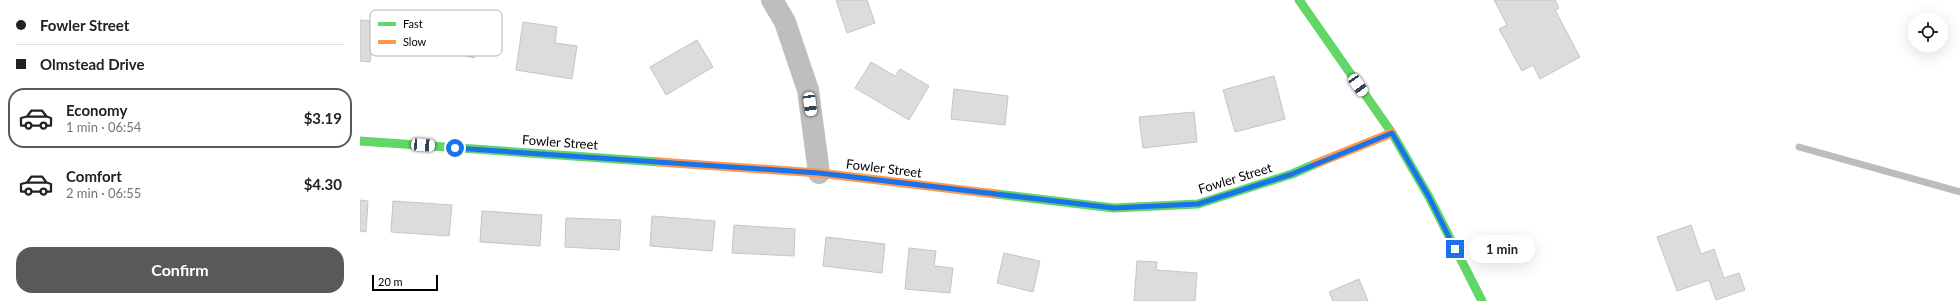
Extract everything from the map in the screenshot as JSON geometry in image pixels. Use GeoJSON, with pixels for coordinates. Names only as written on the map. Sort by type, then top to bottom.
{"type":"FeatureCollection","features":[{"type":"Feature","properties":{"kind":"street"},"geometry":{"type":"LineString","coordinates":[[772,0],[785,22],[808,90],[819,173]]}},
{"type":"Feature","properties":{"kind":"street"},"geometry":{"type":"LineString","coordinates":[[1299,0],[1392,133],[1429,197],[1482,301]]}},
{"type":"Feature","properties":{"kind":"street","name":"Fowler Street"},"geometry":{"type":"LineString","coordinates":[[360,141],[819,173],[1114,208],[1198,204],[1292,174],[1392,133]]}},
{"type":"Feature","properties":{"kind":"building"},"geometry":{"type":"Polygon","coordinates":[[[836,0],[867,0],[875,23],[847,33],[836,0]]]}},
{"type":"Feature","properties":{"kind":"building"},"geometry":{"type":"Polygon","coordinates":[[[1494,0],[1555,0],[1559,8],[1555,10],[1580,57],[1540,79],[1533,65],[1522,71],[1499,29],[1507,25],[1494,0]]]}},
{"type":"Feature","properties":{"kind":"building"},"geometry":{"type":"Polygon","coordinates":[[[360,20],[370,21],[370,62],[360,61],[360,20]]]}},
{"type":"Feature","properties":{"kind":"building"},"geometry":{"type":"Polygon","coordinates":[[[523,22],[557,27],[555,43],[577,46],[572,79],[516,70],[523,22]]]}},
{"type":"Feature","properties":{"kind":"building"},"geometry":{"type":"Polygon","coordinates":[[[697,40],[713,67],[666,95],[650,67],[697,40]]]}},
{"type":"Feature","properties":{"kind":"building"},"geometry":{"type":"Polygon","coordinates":[[[871,62],[895,76],[900,69],[929,86],[909,120],[855,88],[871,62]]]}},
{"type":"Feature","properties":{"kind":"building"},"geometry":{"type":"Polygon","coordinates":[[[1274,76],[1285,119],[1235,132],[1223,90],[1274,76]]]}},
{"type":"Feature","properties":{"kind":"building"},"geometry":{"type":"Polygon","coordinates":[[[954,89],[1008,96],[1005,125],[951,119],[954,89]]]}},
{"type":"Feature","properties":{"kind":"building"},"geometry":{"type":"Polygon","coordinates":[[[1194,112],[1197,142],[1143,148],[1139,117],[1194,112]]]}},
{"type":"Feature","properties":{"kind":"building"},"geometry":{"type":"Polygon","coordinates":[[[360,200],[368,201],[366,232],[360,231],[360,200]]]}},
{"type":"Feature","properties":{"kind":"building"},"geometry":{"type":"Polygon","coordinates":[[[393,201],[452,205],[449,236],[391,232],[393,201]]]}},
{"type":"Feature","properties":{"kind":"building"},"geometry":{"type":"Polygon","coordinates":[[[482,211],[542,215],[540,246],[480,242],[482,211]]]}},
{"type":"Feature","properties":{"kind":"building"},"geometry":{"type":"Polygon","coordinates":[[[652,216],[715,221],[712,251],[650,246],[652,216]]]}},
{"type":"Feature","properties":{"kind":"building"},"geometry":{"type":"Polygon","coordinates":[[[566,218],[621,220],[619,250],[565,247],[566,218]]]}},
{"type":"Feature","properties":{"kind":"building"},"geometry":{"type":"Polygon","coordinates":[[[734,225],[795,229],[794,256],[732,253],[734,225]]]}},
{"type":"Feature","properties":{"kind":"building"},"geometry":{"type":"Polygon","coordinates":[[[1691,225],[1701,254],[1714,249],[1724,278],[1739,273],[1745,290],[1716,300],[1709,280],[1677,291],[1657,237],[1691,225]]]}},
{"type":"Feature","properties":{"kind":"building"},"geometry":{"type":"Polygon","coordinates":[[[826,237],[885,244],[882,273],[823,266],[826,237]]]}},
{"type":"Feature","properties":{"kind":"building"},"geometry":{"type":"Polygon","coordinates":[[[909,248],[936,251],[934,266],[953,268],[950,293],[905,289],[909,248]]]}},
{"type":"Feature","properties":{"kind":"building"},"geometry":{"type":"Polygon","coordinates":[[[1004,253],[1040,261],[1033,292],[997,283],[1004,253]]]}},
{"type":"Feature","properties":{"kind":"building"},"geometry":{"type":"Polygon","coordinates":[[[1137,261],[1157,262],[1156,270],[1197,273],[1195,301],[1134,301],[1137,261]]]}},
{"type":"Feature","properties":{"kind":"building"},"geometry":{"type":"Polygon","coordinates":[[[1359,279],[1368,301],[1333,301],[1329,292],[1359,279]]]}},
{"type":"Feature","properties":{"kind":"waterway"},"geometry":{"type":"LineString","coordinates":[[1799,147],[1960,192]]}},
{"type":"Feature","properties":{"kind":"traffic: fast"},"geometry":{"type":"LineString","coordinates":[[1299,0],[1392,133],[1429,197],[1482,301]]}},
{"type":"Feature","properties":{"kind":"traffic: fast"},"geometry":{"type":"LineString","coordinates":[[360,141],[659,162]]}},
{"type":"Feature","properties":{"kind":"traffic: fast"},"geometry":{"type":"LineString","coordinates":[[996,194],[1114,208],[1198,204],[1292,174],[1315,164]]}},
{"type":"Feature","properties":{"kind":"traffic: slow"},"geometry":{"type":"LineString","coordinates":[[1315,164],[1392,133]]}},
{"type":"Feature","properties":{"kind":"traffic: slow"},"geometry":{"type":"LineString","coordinates":[[659,162],[819,173],[996,194]]}},
{"type":"Feature","properties":{"kind":"route"},"geometry":{"type":"LineString","coordinates":[[455,148],[819,173],[1114,208],[1198,204],[1292,174],[1392,133],[1429,197],[1455,249]]}}]}
